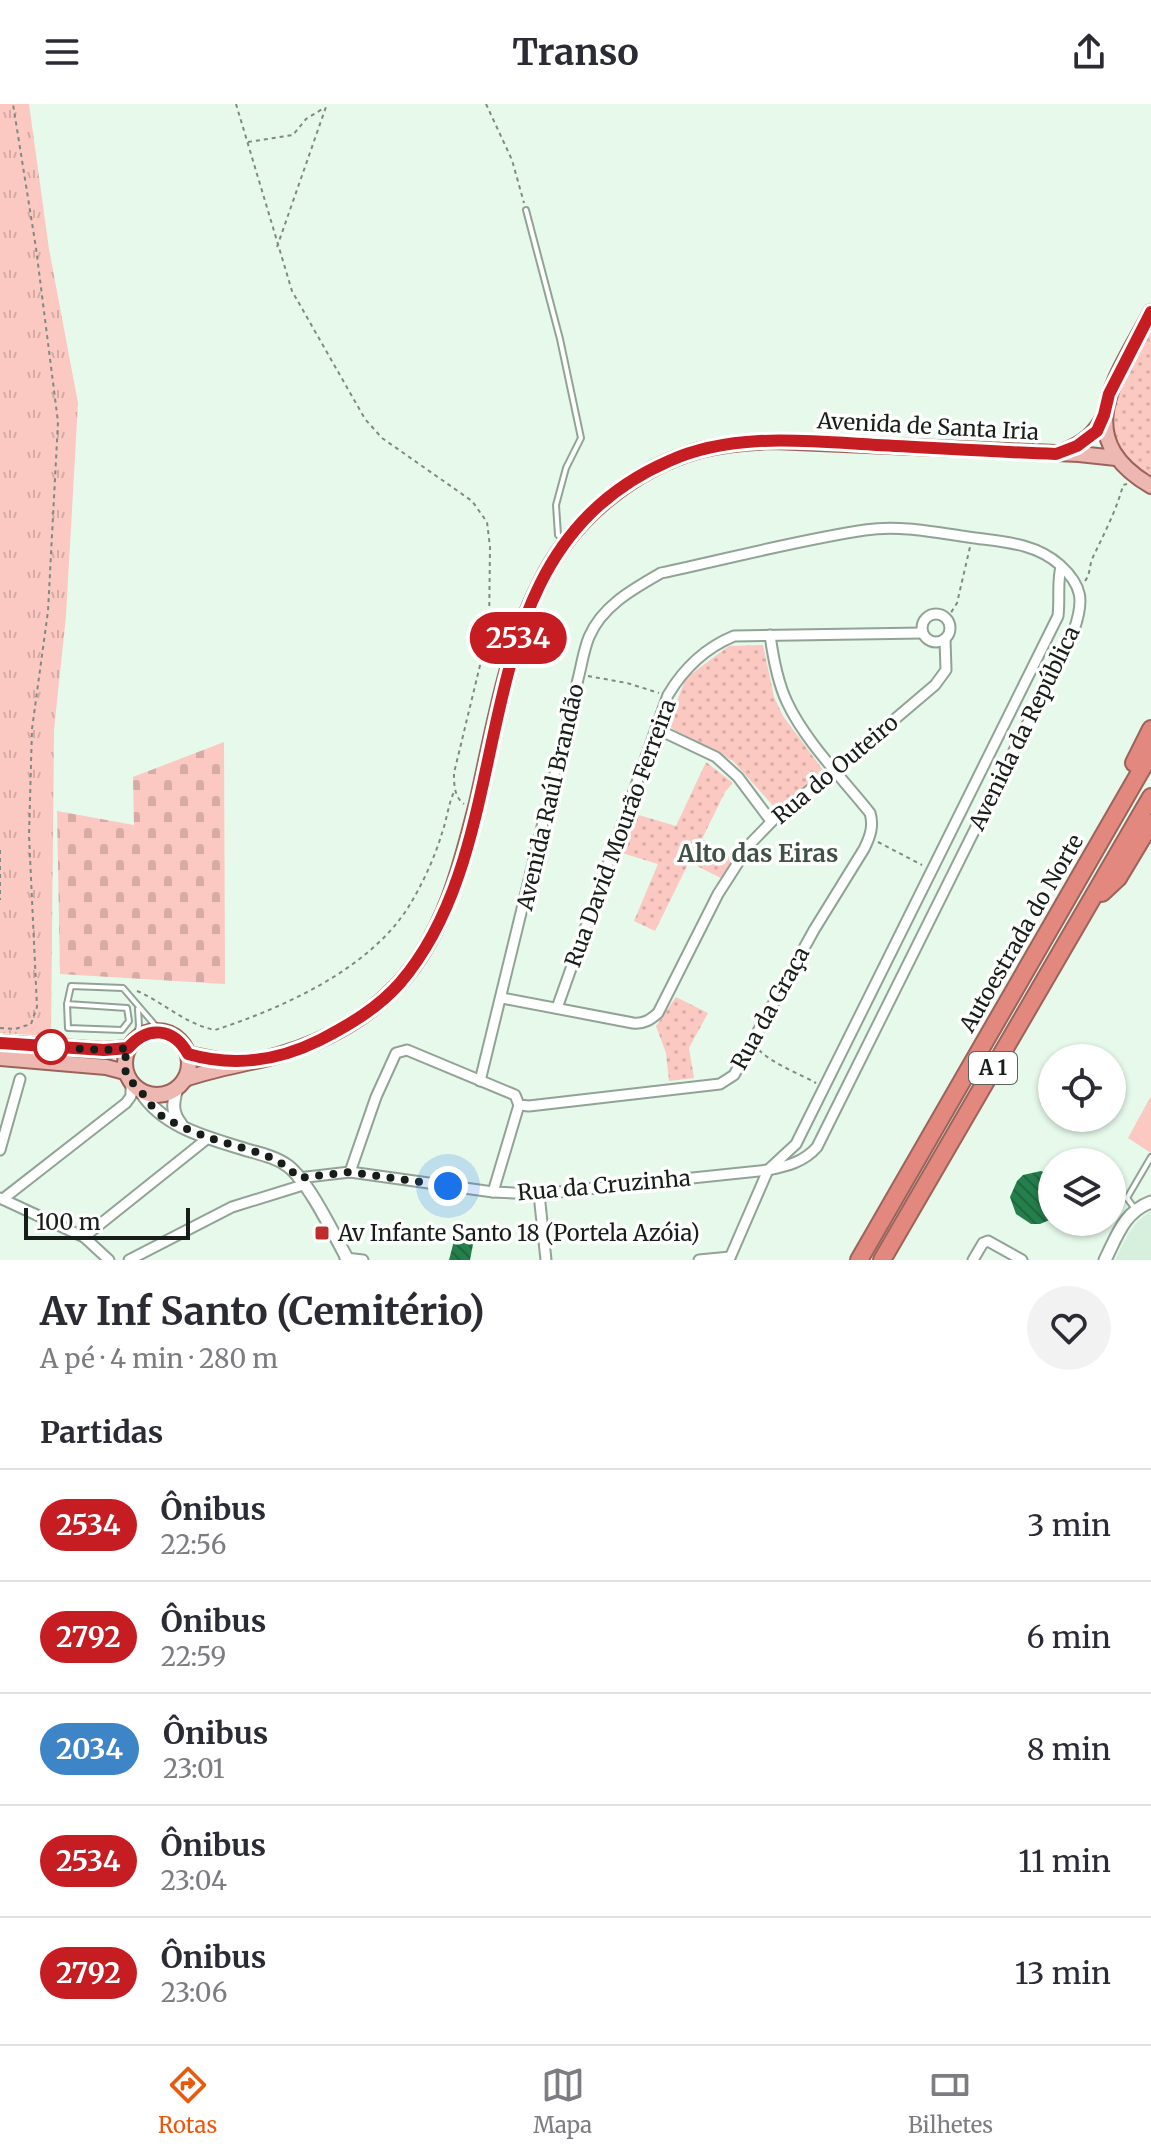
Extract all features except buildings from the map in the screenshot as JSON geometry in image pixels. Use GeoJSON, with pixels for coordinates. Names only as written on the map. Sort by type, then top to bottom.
{"type":"FeatureCollection","features":[{"type":"Feature","properties":{"kind":"highway"},"geometry":{"type":"LineString","coordinates":[[1099,842],[1120,789],[1151,729]]}},
{"type":"Feature","properties":{"kind":"highway","name":"Autoestrada do Norte"},"geometry":{"type":"LineString","coordinates":[[859,1260],[1151,753]]}},
{"type":"Feature","properties":{"kind":"highway","name":"Autoestrada do Norte"},"geometry":{"type":"LineString","coordinates":[[882,1260],[1151,797]]}},
{"type":"Feature","properties":{"kind":"highway"},"geometry":{"type":"LineString","coordinates":[[1089,904],[1118,878],[1151,823]]}},
{"type":"Feature","properties":{"kind":"main road"},"geometry":{"type":"LineString","coordinates":[[1151,312],[1109,394],[1104,415],[1116,458],[1151,486]]}},
{"type":"Feature","properties":{"kind":"main road","name":"Avenida de Santa Iria"},"geometry":{"type":"LineString","coordinates":[[1056,454],[1077,446],[1097,431],[1104,415]]}},
{"type":"Feature","properties":{"kind":"main road","name":"Avenida de Santa Iria"},"geometry":{"type":"LineString","coordinates":[[181,1084],[312,1044],[345,1027],[374,1008],[399,984],[421,955],[442,917],[461,866],[509,667],[540,582],[566,542],[595,510],[636,478],[669,461],[739,443],[788,441],[1116,458]]}},
{"type":"Feature","properties":{"kind":"main road"},"geometry":{"type":"LineString","coordinates":[[0,1043],[104,1050],[160,1031],[182,1043],[188,1054],[189,1067],[181,1084],[166,1094],[153,1096],[106,1067],[0,1058]]}},
{"type":"Feature","properties":{"kind":"main road"},"geometry":{"type":"LineString","coordinates":[[132,1043],[124,1060],[133,1083]]}},
{"type":"Feature","properties":{"kind":"main road","name":"Avenida de Santa Iria"},"geometry":{"type":"LineString","coordinates":[[188,1054],[225,1062],[249,1062]]}},
{"type":"Feature","properties":{"kind":"street","name":"Avenida Raúl Brandão"},"geometry":{"type":"LineString","coordinates":[[480,1081],[589,636],[606,611],[636,587],[661,573],[865,530],[903,527],[1035,548],[1052,557],[1061,567]]}},
{"type":"Feature","properties":{"kind":"street"},"geometry":{"type":"LineString","coordinates":[[1061,567],[1072,575],[1077,586]]}},
{"type":"Feature","properties":{"kind":"street","name":"Avenida da República"},"geometry":{"type":"LineString","coordinates":[[768,1170],[796,1144],[1058,616],[1061,567]]}},
{"type":"Feature","properties":{"kind":"street","name":"Avenida da República"},"geometry":{"type":"LineString","coordinates":[[768,1170],[802,1160],[817,1147],[1074,630],[1080,613],[1077,586]]}},
{"type":"Feature","properties":{"kind":"street"},"geometry":{"type":"LineString","coordinates":[[940,614],[947,619],[950,632],[945,639],[935,642],[923,633],[922,625],[930,615],[940,614]]}},
{"type":"Feature","properties":{"kind":"street","name":"Rua David Mourão Ferreira"},"geometry":{"type":"LineString","coordinates":[[557,1008],[668,695],[686,669],[715,644],[734,636],[923,633]]}},
{"type":"Feature","properties":{"kind":"street"},"geometry":{"type":"LineString","coordinates":[[770,635],[775,665],[787,702],[870,813],[873,822],[870,838]]}},
{"type":"Feature","properties":{"kind":"street","name":"Rua do Outeiro"},"geometry":{"type":"LineString","coordinates":[[502,998],[633,1023],[641,1024],[651,1019],[658,1013],[718,894],[750,844],[771,821],[935,685],[946,670],[945,639]]}},
{"type":"Feature","properties":{"kind":"street"},"geometry":{"type":"LineString","coordinates":[[657,729],[716,757],[738,777],[771,821]]}},
{"type":"Feature","properties":{"kind":"street","name":"Rua da Graça"},"geometry":{"type":"LineString","coordinates":[[519,1105],[720,1084],[734,1075],[814,930],[870,838]]}},
{"type":"Feature","properties":{"kind":"street"},"geometry":{"type":"LineString","coordinates":[[919,895],[938,904]]}},
{"type":"Feature","properties":{"kind":"street"},"geometry":{"type":"LineString","coordinates":[[350,1172],[376,1097],[396,1053],[407,1050],[515,1095],[519,1105],[493,1192]]}},
{"type":"Feature","properties":{"kind":"street"},"geometry":{"type":"LineString","coordinates":[[0,1150],[20,1079]]}},
{"type":"Feature","properties":{"kind":"street"},"geometry":{"type":"LineString","coordinates":[[133,1083],[149,1105],[162,1116],[208,1138],[272,1157],[287,1166],[301,1181],[345,1259],[363,1260]]}},
{"type":"Feature","properties":{"kind":"street"},"geometry":{"type":"LineString","coordinates":[[109,1260],[84,1237],[2,1199],[126,1103],[131,1096],[133,1083]]}},
{"type":"Feature","properties":{"kind":"street"},"geometry":{"type":"LineString","coordinates":[[181,1084],[173,1104],[176,1118],[184,1127]]}},
{"type":"Feature","properties":{"kind":"street"},"geometry":{"type":"LineString","coordinates":[[84,1237],[208,1138]]}},
{"type":"Feature","properties":{"kind":"street"},"geometry":{"type":"LineString","coordinates":[[699,1260],[729,1258],[768,1170]]}},
{"type":"Feature","properties":{"kind":"street","name":"Rua da Cruzinha"},"geometry":{"type":"LineString","coordinates":[[129,1260],[232,1207],[301,1181],[350,1172],[493,1192],[539,1194],[768,1170]]}},
{"type":"Feature","properties":{"kind":"street"},"geometry":{"type":"LineString","coordinates":[[539,1194],[546,1260]]}},
{"type":"Feature","properties":{"kind":"street"},"geometry":{"type":"LineString","coordinates":[[1105,1260],[1127,1217],[1135,1209],[1151,1202]]}},
{"type":"Feature","properties":{"kind":"street"},"geometry":{"type":"LineString","coordinates":[[973,1260],[983,1243],[988,1241],[1022,1260]]}},
{"type":"Feature","properties":{"kind":"lane"},"geometry":{"type":"LineString","coordinates":[[526,210],[560,339],[581,438],[566,468],[556,505],[558,535],[566,542]]}},
{"type":"Feature","properties":{"kind":"lane"},"geometry":{"type":"LineString","coordinates":[[67,1004],[127,1008],[129,1021],[122,1030],[68,1028],[67,1004],[71,986],[125,990],[160,1031]]}},
{"type":"Feature","properties":{"kind":"lane"},"geometry":{"type":"LineString","coordinates":[[132,1043],[140,1014],[137,1003]]}},
{"type":"Feature","properties":{"kind":"lane"},"geometry":{"type":"LineString","coordinates":[[1135,1209],[1127,1198],[1151,1157]]}},
{"type":"Feature","properties":{"kind":"path"},"geometry":{"type":"LineString","coordinates":[[0,1028],[15,1029],[31,1024],[37,1007],[29,835],[32,729],[48,611],[58,422],[36,248],[13,104]]}},
{"type":"Feature","properties":{"kind":"path"},"geometry":{"type":"LineString","coordinates":[[236,104],[292,291],[365,419],[382,438],[472,501],[487,522],[490,547],[489,628],[454,773],[459,801],[475,811]]}},
{"type":"Feature","properties":{"kind":"path"},"geometry":{"type":"LineString","coordinates":[[486,104],[512,160],[526,210]]}},
{"type":"Feature","properties":{"kind":"path"},"geometry":{"type":"LineString","coordinates":[[248,142],[293,135],[306,119],[326,106]]}},
{"type":"Feature","properties":{"kind":"path"},"geometry":{"type":"LineString","coordinates":[[277,247],[326,106]]}},
{"type":"Feature","properties":{"kind":"path"},"geometry":{"type":"LineString","coordinates":[[1077,586],[1090,574],[1093,554],[1107,530],[1123,485],[1136,477]]}},
{"type":"Feature","properties":{"kind":"path"},"geometry":{"type":"LineString","coordinates":[[947,619],[957,603],[972,538]]}},
{"type":"Feature","properties":{"kind":"path"},"geometry":{"type":"LineString","coordinates":[[579,675],[627,683],[668,695]]}},
{"type":"Feature","properties":{"kind":"path"},"geometry":{"type":"LineString","coordinates":[[125,990],[133,989],[147,995],[164,1008],[204,1028],[215,1030],[289,1001],[327,981],[383,937],[410,904],[442,833],[455,789]]}},
{"type":"Feature","properties":{"kind":"path"},"geometry":{"type":"LineString","coordinates":[[870,838],[931,871]]}},
{"type":"Feature","properties":{"kind":"path"},"geometry":{"type":"LineString","coordinates":[[0,850],[0,900]]}},
{"type":"Feature","properties":{"kind":"path"},"geometry":{"type":"LineString","coordinates":[[752,1043],[765,1056],[824,1087]]}},
{"type":"Feature","properties":{"kind":"shaded area"},"geometry":{"type":"Polygon","coordinates":[[[1151,1211],[1151,1260],[1115,1260],[1128,1234],[1151,1211]]]}},
{"type":"Feature","properties":{"kind":"green space"},"geometry":{"type":"Polygon","coordinates":[[[0,104],[29,104],[49,249],[78,403],[66,616],[54,730],[51,1036],[0,1033],[0,104]]]}},
{"type":"Feature","properties":{"kind":"green space"},"geometry":{"type":"Polygon","coordinates":[[[1151,323],[1151,479],[1130,464],[1117,446],[1113,427],[1121,385],[1151,323]]]}},
{"type":"Feature","properties":{"kind":"green space"},"geometry":{"type":"Polygon","coordinates":[[[763,645],[774,697],[783,716],[826,774],[776,809],[733,761],[668,724],[686,678],[729,646],[763,645]]]}},
{"type":"Feature","properties":{"kind":"green space"},"geometry":{"type":"Polygon","coordinates":[[[224,742],[225,984],[60,974],[57,811],[134,825],[133,777],[224,742]]]}},
{"type":"Feature","properties":{"kind":"green space"},"geometry":{"type":"Polygon","coordinates":[[[706,762],[733,783],[725,792],[702,839],[735,861],[723,879],[689,862],[655,931],[634,921],[658,864],[619,852],[632,813],[676,826],[706,762]]]}},
{"type":"Feature","properties":{"kind":"green space"},"geometry":{"type":"Polygon","coordinates":[[[676,997],[708,1013],[689,1048],[694,1078],[669,1081],[666,1053],[656,1026],[676,997]]]}},
{"type":"Feature","properties":{"kind":"green space"},"geometry":{"type":"Polygon","coordinates":[[[1151,1096],[1151,1153],[1128,1138],[1151,1096]]]}},
{"type":"Feature","properties":{"kind":"bus line","name":"2534"},"geometry":{"type":"LineString","coordinates":[[0,1043],[104,1050],[128,1048],[136,1038],[160,1031],[182,1043],[188,1054],[207,1060],[249,1062],[312,1044],[345,1027],[374,1008],[399,984],[437,928],[461,866],[520,632],[540,582],[554,559],[595,510],[636,478],[669,461],[702,449],[739,443],[804,442],[1056,454],[1077,446],[1097,431],[1109,394],[1151,312]]}},
{"type":"Feature","properties":{"kind":"place","name":"Av Infante Santo 18 (Portela Azóia)"},"geometry":{"type":"Point","coordinates":[322,1233]}},
{"type":"Feature","properties":{"kind":"district","name":"Alto das Eiras"},"geometry":{"type":"Point","coordinates":[758,854]}},
{"type":"Feature","properties":{"kind":"route"},"geometry":{"type":"LineString","coordinates":[[51,1047],[128,1048],[124,1060],[125,1072],[131,1084],[162,1116],[208,1138],[272,1157],[287,1166],[298,1178],[350,1172],[448,1186]]}}]}
